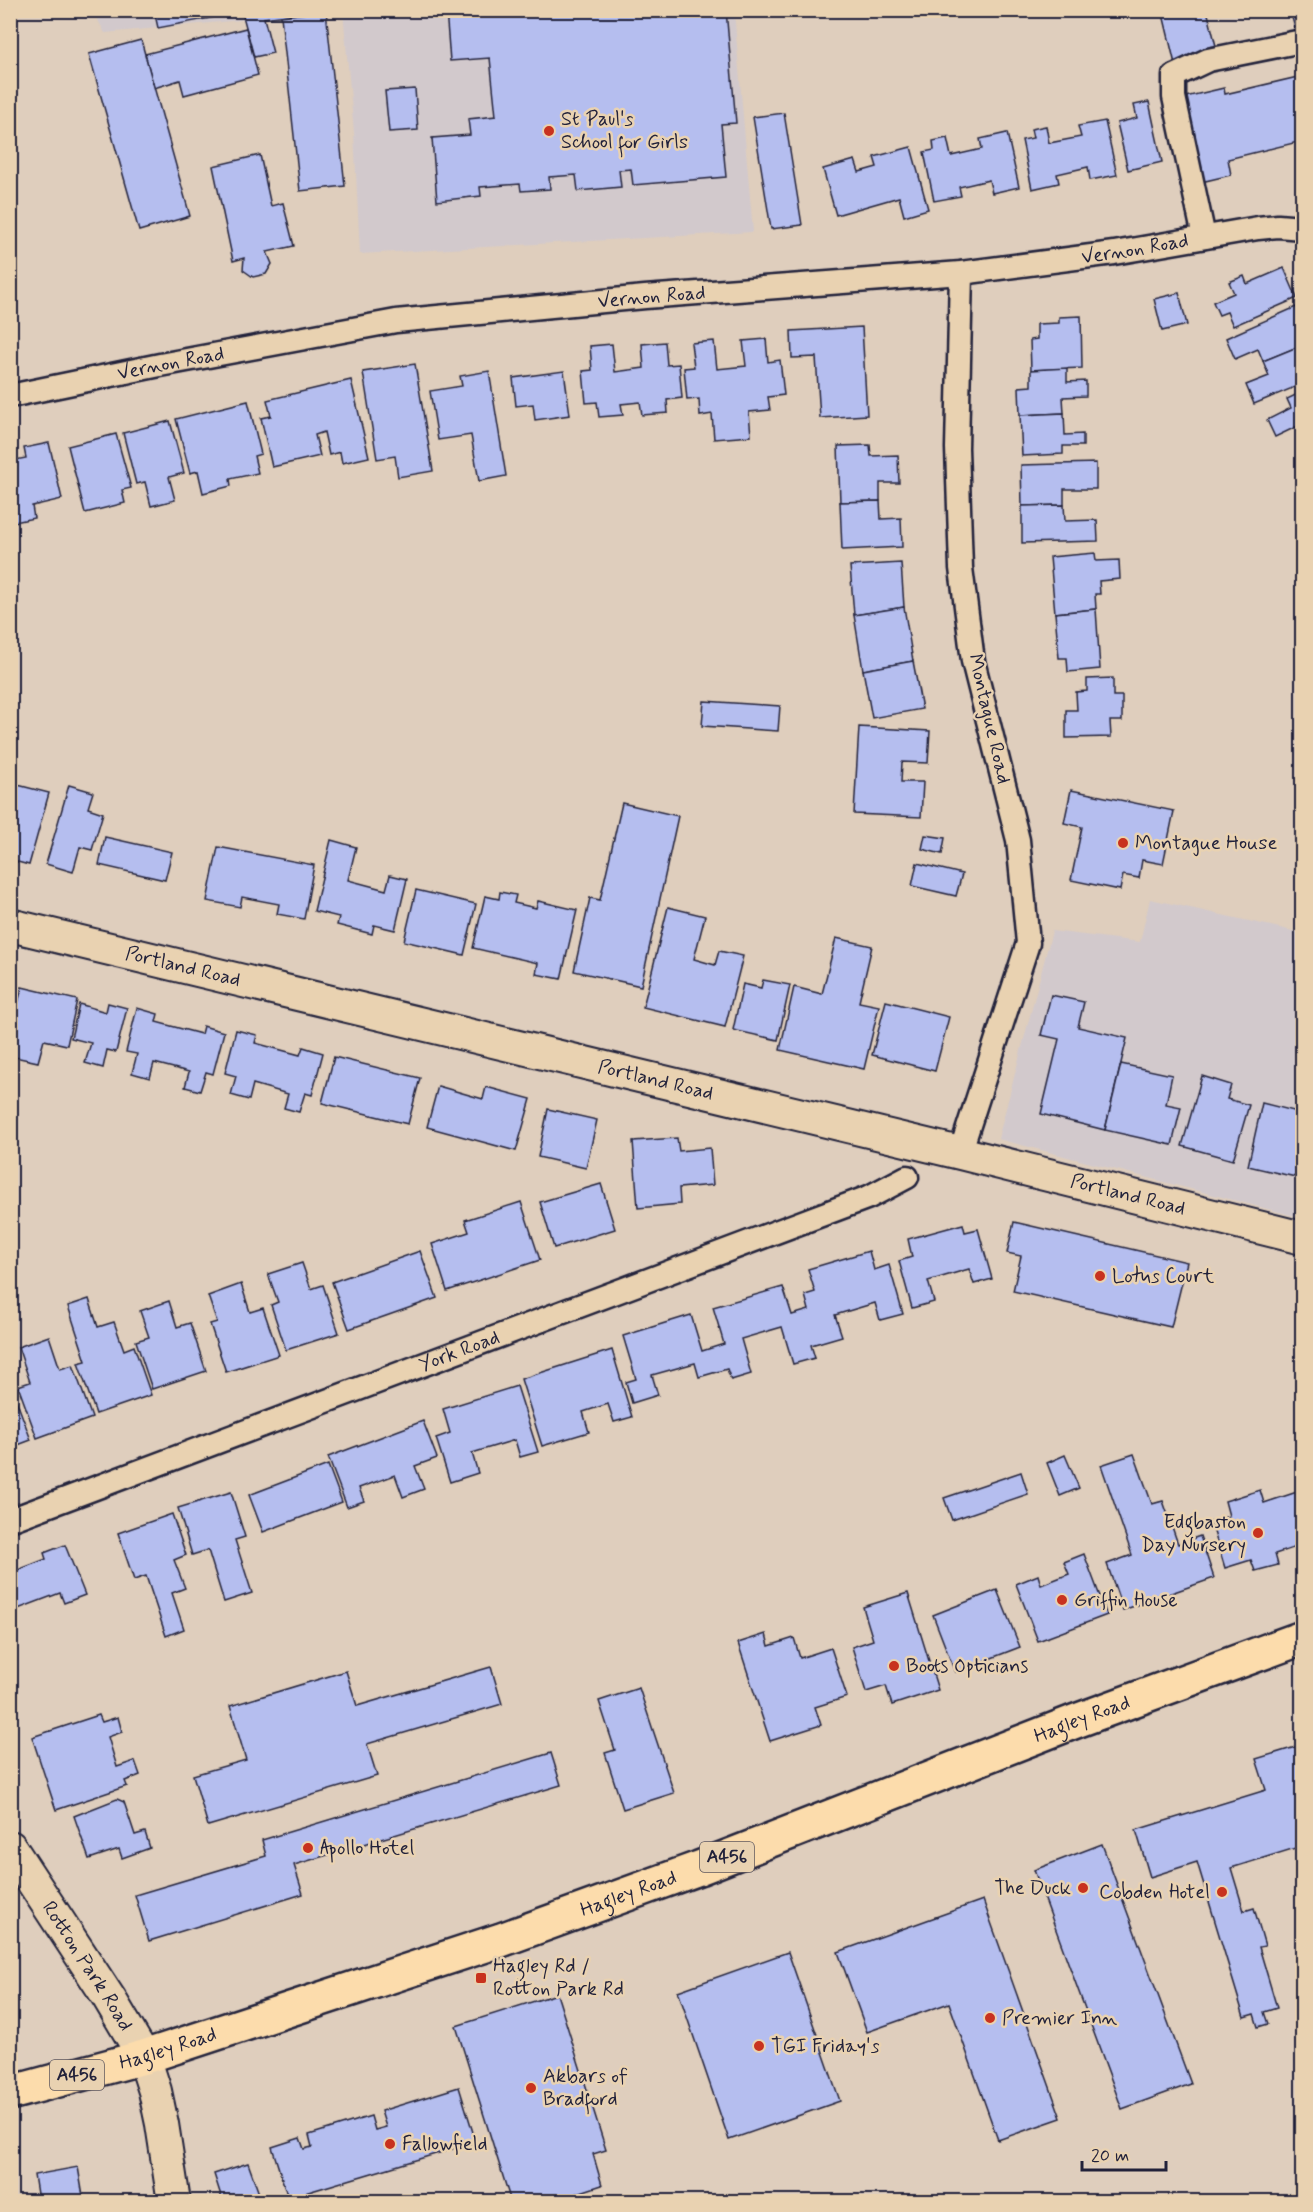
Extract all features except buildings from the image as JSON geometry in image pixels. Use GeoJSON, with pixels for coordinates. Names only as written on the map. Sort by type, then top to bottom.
{"type":"FeatureCollection","features":[{"type":"Feature","properties":{"kind":"highway","name":"Hagley Road"},"geometry":{"type":"LineString","coordinates":[[10,2093],[144,2057],[501,1940],[710,1864],[1065,1725],[1302,1638]]}},
{"type":"Feature","properties":{"kind":"main road","name":"Portland Road"},"geometry":{"type":"LineString","coordinates":[[10,925],[960,1153],[1302,1238]]}},
{"type":"Feature","properties":{"kind":"main road","name":"Rotton Park Road"},"geometry":{"type":"LineString","coordinates":[[10,1847],[109,1998],[144,2057],[162,2124],[174,2202]]}},
{"type":"Feature","properties":{"kind":"street"},"geometry":{"type":"LineString","coordinates":[[1204,237],[1174,97],[1174,76],[1208,60],[1302,41]]}},
{"type":"Feature","properties":{"kind":"street","name":"Vernon Road"},"geometry":{"type":"LineString","coordinates":[[10,396],[160,365],[396,321],[645,297],[961,273],[1114,253],[1278,226],[1298,227]]}},
{"type":"Feature","properties":{"kind":"street","name":"Montague Road"},"geometry":{"type":"LineString","coordinates":[[960,1153],[1028,943],[1018,840],[973,661],[961,568],[957,448],[961,273]]}},
{"type":"Feature","properties":{"kind":"street","name":"York Road"},"geometry":{"type":"LineString","coordinates":[[10,1520],[869,1197],[907,1177]]}},
{"type":"Feature","properties":{"kind":"shaded area"},"geometry":{"type":"Polygon","coordinates":[[[93,11],[337,11],[105,33],[93,11]]]}},
{"type":"Feature","properties":{"kind":"shaded area","name":"St Paul's School for Girls"},"geometry":{"type":"Polygon","coordinates":[[[343,11],[734,11],[753,232],[360,254],[354,133],[343,11]]]}},
{"type":"Feature","properties":{"kind":"shaded area"},"geometry":{"type":"Polygon","coordinates":[[[1150,899],[1302,933],[1302,1218],[998,1139],[1052,931],[1140,942],[1150,899]]]}},
{"type":"Feature","properties":{"kind":"place","name":"St Paul's School for Girls"},"geometry":{"type":"Point","coordinates":[549,131]}},
{"type":"Feature","properties":{"kind":"place","name":"Montague House"},"geometry":{"type":"Point","coordinates":[1123,843]}},
{"type":"Feature","properties":{"kind":"place","name":"Lotus Court"},"geometry":{"type":"Point","coordinates":[1100,1276]}},
{"type":"Feature","properties":{"kind":"place","name":"Edgbaston Day Nursery"},"geometry":{"type":"Point","coordinates":[1258,1533]}},
{"type":"Feature","properties":{"kind":"place","name":"Griffin House"},"geometry":{"type":"Point","coordinates":[1062,1600]}},
{"type":"Feature","properties":{"kind":"place","name":"Boots Opticians"},"geometry":{"type":"Point","coordinates":[894,1666]}},
{"type":"Feature","properties":{"kind":"place","name":"Apollo Hotel"},"geometry":{"type":"Point","coordinates":[308,1848]}},
{"type":"Feature","properties":{"kind":"place","name":"The Duck"},"geometry":{"type":"Point","coordinates":[1083,1888]}},
{"type":"Feature","properties":{"kind":"place","name":"Cobden Hotel"},"geometry":{"type":"Point","coordinates":[1222,1892]}},
{"type":"Feature","properties":{"kind":"place","name":"Hagley Rd / Rotton Park Rd"},"geometry":{"type":"Point","coordinates":[481,1978]}},
{"type":"Feature","properties":{"kind":"place","name":"Premier Inn"},"geometry":{"type":"Point","coordinates":[990,2018]}},
{"type":"Feature","properties":{"kind":"place","name":"TGI Friday's"},"geometry":{"type":"Point","coordinates":[759,2046]}},
{"type":"Feature","properties":{"kind":"place","name":"Akbars of Bradford"},"geometry":{"type":"Point","coordinates":[531,2088]}},
{"type":"Feature","properties":{"kind":"place","name":"Fallowfield"},"geometry":{"type":"Point","coordinates":[390,2144]}}]}
